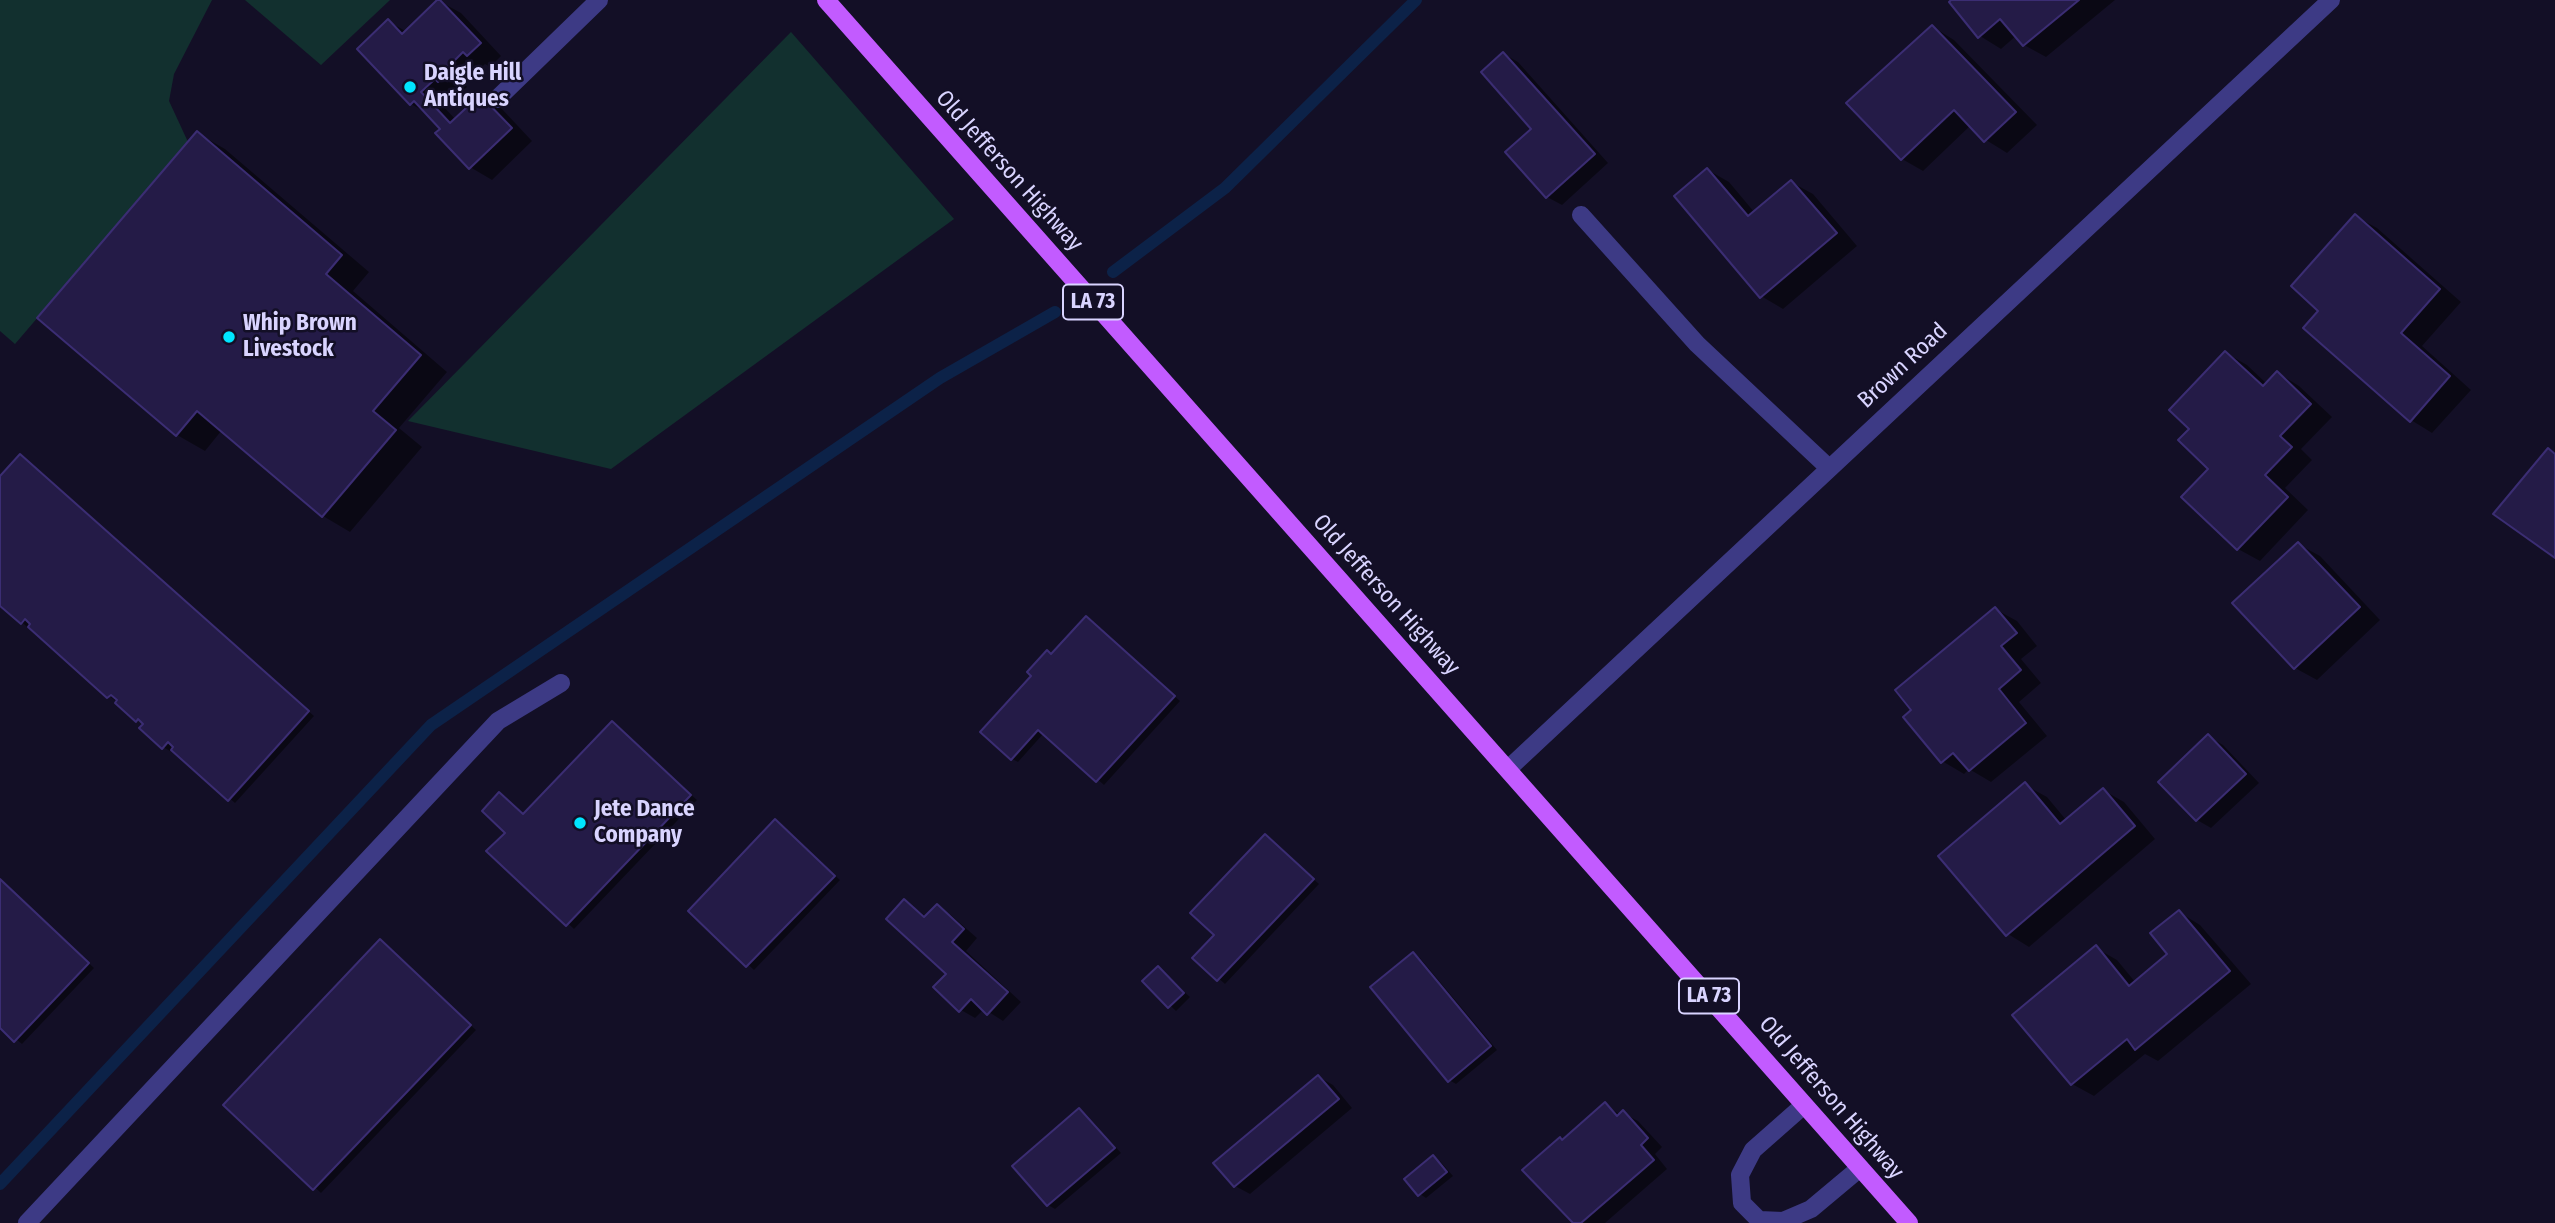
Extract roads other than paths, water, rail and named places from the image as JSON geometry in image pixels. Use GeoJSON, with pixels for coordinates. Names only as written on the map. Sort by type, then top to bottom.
{"type":"FeatureCollection","features":[{"type":"Feature","properties":{"kind":"main road","name":"Old Jefferson Highway"},"geometry":{"type":"LineString","coordinates":[[826,0],[1909,1223]]}},
{"type":"Feature","properties":{"kind":"street"},"geometry":{"type":"LineString","coordinates":[[497,99],[599,0]]}},
{"type":"Feature","properties":{"kind":"street","name":"Brown Road"},"geometry":{"type":"LineString","coordinates":[[1508,769],[2331,0]]}},
{"type":"Feature","properties":{"kind":"street"},"geometry":{"type":"LineString","coordinates":[[1581,215],[1697,344],[1829,468]]}},
{"type":"Feature","properties":{"kind":"street"},"geometry":{"type":"LineString","coordinates":[[27,1223],[498,720],[561,683]]}},
{"type":"Feature","properties":{"kind":"street"},"geometry":{"type":"LineString","coordinates":[[1804,1105],[1753,1150],[1740,1175],[1741,1203],[1759,1220],[1783,1221],[1811,1209],[1860,1168]]}},
{"type":"Feature","properties":{"kind":"waterway"},"geometry":{"type":"LineString","coordinates":[[1113,272],[1225,188],[1416,0]]}},
{"type":"Feature","properties":{"kind":"waterway"},"geometry":{"type":"LineString","coordinates":[[0,1184],[431,725],[940,378],[1055,312]]}},
{"type":"Feature","properties":{"kind":"place","name":"Daigle Hill Antiques"},"geometry":{"type":"Point","coordinates":[410,87]}},
{"type":"Feature","properties":{"kind":"place","name":"Whip Brown Livestock"},"geometry":{"type":"Point","coordinates":[229,337]}},
{"type":"Feature","properties":{"kind":"place","name":"Jete Dance Company"},"geometry":{"type":"Point","coordinates":[580,823]}}]}
